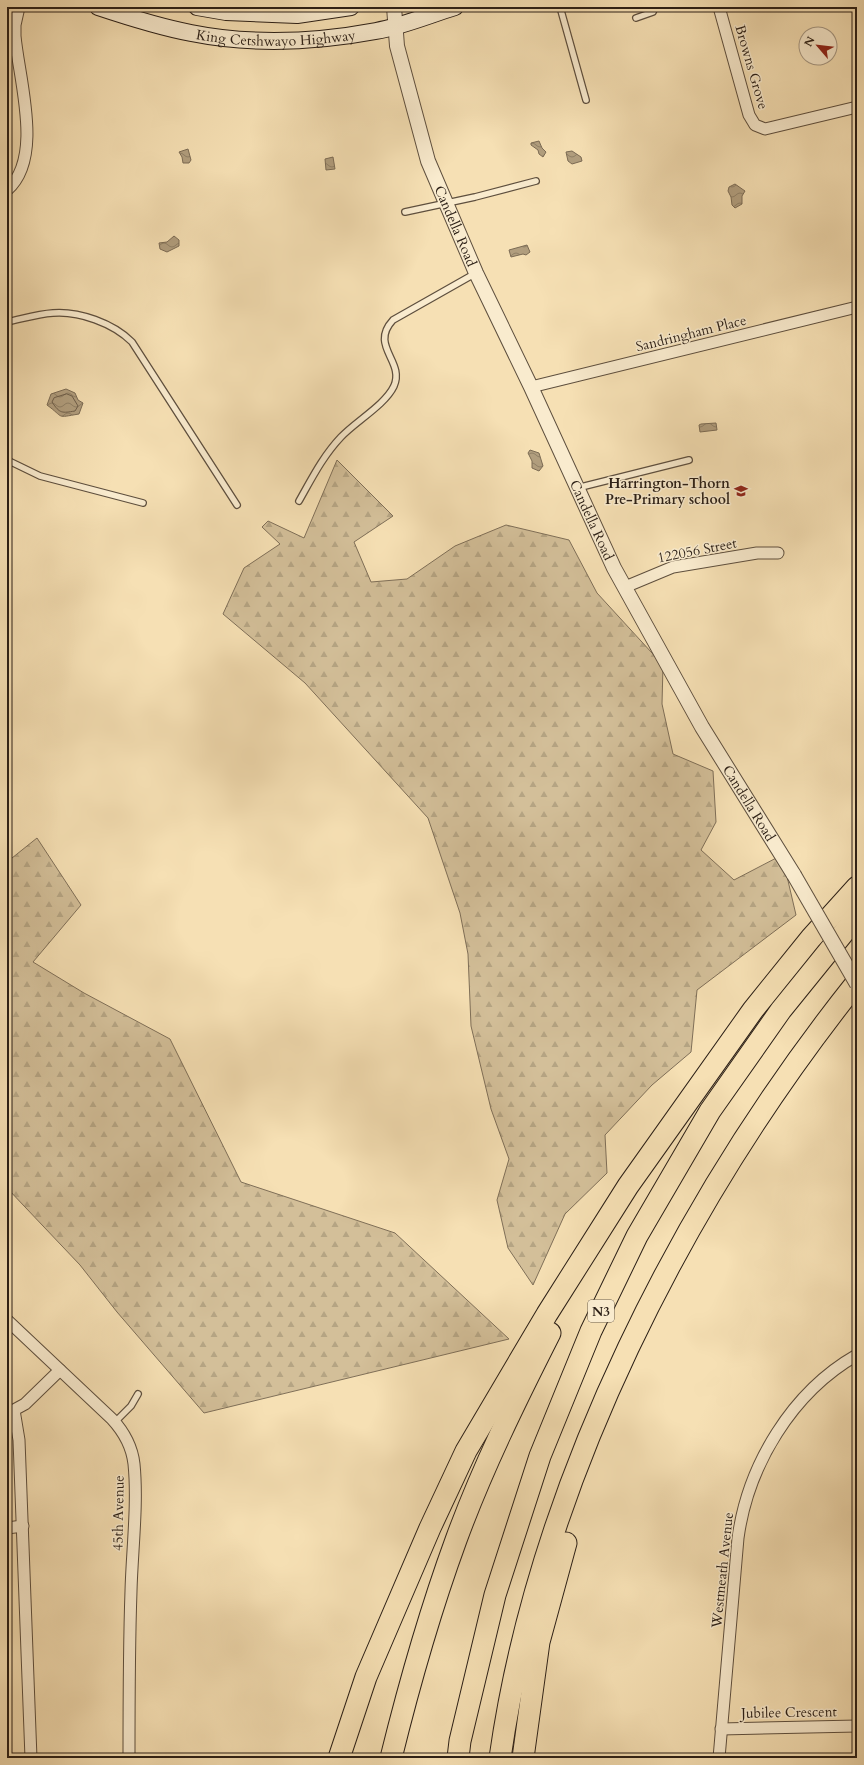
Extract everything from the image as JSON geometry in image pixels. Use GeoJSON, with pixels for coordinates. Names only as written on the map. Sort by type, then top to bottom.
{"type":"FeatureCollection","features":[{"type":"Feature","properties":{"kind":"highway"},"geometry":{"type":"LineString","coordinates":[[339,1758],[366,1677],[430,1528],[466,1451],[555,1301],[628,1186],[753,1010],[811,938],[857,887]]}},
{"type":"Feature","properties":{"kind":"highway","name":"N3"},"geometry":{"type":"LineString","coordinates":[[458,1758],[495,1595],[540,1456],[595,1324],[637,1236],[710,1111],[781,1010],[857,916]]}},
{"type":"Feature","properties":{"kind":"highway"},"geometry":{"type":"LineString","coordinates":[[500,1758],[520,1654],[540,1580],[565,1498],[600,1410],[656,1293],[704,1205],[767,1104],[831,1014],[857,983]]}},
{"type":"Feature","properties":{"kind":"highway"},"geometry":{"type":"LineString","coordinates":[[391,1758],[425,1636],[456,1540],[495,1447],[534,1366],[628,1186]]}},
{"type":"Feature","properties":{"kind":"highway"},"geometry":{"type":"LineString","coordinates":[[523,1758],[539,1642],[560,1564],[579,1502],[609,1421],[620,1369]]}},
{"type":"Feature","properties":{"kind":"main road","name":"King Cetshwayo Highway"},"geometry":{"type":"LineString","coordinates":[[98,7],[139,21],[192,34],[245,40],[293,41],[336,37],[394,27],[455,7]]}},
{"type":"Feature","properties":{"kind":"main road","name":"King Cetshwayo Highway"},"geometry":{"type":"LineString","coordinates":[[197,7],[226,12],[253,10],[297,14],[351,7]]}},
{"type":"Feature","properties":{"kind":"street"},"geometry":{"type":"LineString","coordinates":[[7,190],[21,172],[27,148],[15,36],[15,20],[19,7]]}},
{"type":"Feature","properties":{"kind":"street","name":"Candella Road"},"geometry":{"type":"LineString","coordinates":[[394,7],[394,27],[401,62],[428,161],[476,273],[531,387],[614,568],[643,623],[702,727],[794,875],[857,983]]}},
{"type":"Feature","properties":{"kind":"street","name":"Browns Grove"},"geometry":{"type":"LineString","coordinates":[[719,7],[748,116],[755,125],[765,129],[857,107]]}},
{"type":"Feature","properties":{"kind":"street","name":"Sandringham Place"},"geometry":{"type":"LineString","coordinates":[[531,387],[857,307]]}},
{"type":"Feature","properties":{"kind":"street","name":"122056 Street"},"geometry":{"type":"LineString","coordinates":[[625,587],[673,567],[757,553],[778,553]]}},
{"type":"Feature","properties":{"kind":"street","name":"45th Avenue"},"geometry":{"type":"LineString","coordinates":[[7,1320],[115,1422],[124,1433],[131,1447],[134,1464],[130,1603],[129,1758]]}},
{"type":"Feature","properties":{"kind":"street","name":"Westmeath Avenue"},"geometry":{"type":"LineString","coordinates":[[719,1758],[738,1538],[741,1515],[747,1494],[766,1450],[789,1416],[815,1387],[845,1362],[857,1355]]}},
{"type":"Feature","properties":{"kind":"street"},"geometry":{"type":"LineString","coordinates":[[32,1758],[23,1583],[23,1526],[19,1440],[11,1410],[25,1404],[60,1370]]}},
{"type":"Feature","properties":{"kind":"street"},"geometry":{"type":"LineString","coordinates":[[7,1528],[23,1526]]}},
{"type":"Feature","properties":{"kind":"street","name":"Jubilee Crescent"},"geometry":{"type":"LineString","coordinates":[[721,1729],[857,1726]]}},
{"type":"Feature","properties":{"kind":"lane"},"geometry":{"type":"LineString","coordinates":[[560,7],[586,100]]}},
{"type":"Feature","properties":{"kind":"lane"},"geometry":{"type":"LineString","coordinates":[[636,18],[653,12],[655,7]]}},
{"type":"Feature","properties":{"kind":"lane"},"geometry":{"type":"LineString","coordinates":[[405,212],[446,204],[536,181]]}},
{"type":"Feature","properties":{"kind":"lane"},"geometry":{"type":"LineString","coordinates":[[299,501],[329,450],[379,403],[393,387],[396,378],[395,371],[383,341],[388,325],[393,320],[476,273]]}},
{"type":"Feature","properties":{"kind":"lane"},"geometry":{"type":"LineString","coordinates":[[7,322],[53,313],[76,314],[106,325],[125,335],[132,342],[238,504]]}},
{"type":"Feature","properties":{"kind":"lane"},"geometry":{"type":"LineString","coordinates":[[7,460],[40,476],[143,503]]}},
{"type":"Feature","properties":{"kind":"lane"},"geometry":{"type":"LineString","coordinates":[[577,488],[689,460]]}},
{"type":"Feature","properties":{"kind":"lane"},"geometry":{"type":"LineString","coordinates":[[115,1422],[131,1406],[138,1394]]}},
{"type":"Feature","properties":{"kind":"green space"},"geometry":{"type":"Polygon","coordinates":[[[337,460],[393,516],[354,542],[371,582],[407,579],[455,546],[506,525],[569,540],[597,593],[663,665],[662,704],[673,754],[713,771],[716,822],[701,850],[734,880],[782,855],[796,915],[697,990],[691,1052],[652,1085],[605,1135],[607,1173],[565,1214],[533,1285],[508,1248],[497,1200],[509,1159],[491,1109],[471,1026],[468,954],[460,913],[428,818],[305,683],[223,614],[244,568],[280,544],[262,527],[268,521],[304,538],[337,460]]]}},
{"type":"Feature","properties":{"kind":"green space"},"geometry":{"type":"Polygon","coordinates":[[[37,838],[81,905],[33,962],[84,993],[170,1039],[241,1182],[395,1233],[509,1339],[204,1413],[117,1312],[80,1265],[7,1188],[7,862],[37,838]]]}},
{"type":"Feature","properties":{"kind":"water"},"geometry":{"type":"Polygon","coordinates":[[[539,141],[542,148],[546,152],[543,157],[539,154],[538,150],[531,145],[531,143],[539,141]]]}},
{"type":"Feature","properties":{"kind":"water"},"geometry":{"type":"Polygon","coordinates":[[[188,149],[191,160],[189,163],[183,163],[179,152],[188,149]]]}},
{"type":"Feature","properties":{"kind":"water"},"geometry":{"type":"Polygon","coordinates":[[[572,151],[581,157],[582,161],[572,164],[568,161],[566,152],[572,151]]]}},
{"type":"Feature","properties":{"kind":"water"},"geometry":{"type":"Polygon","coordinates":[[[333,157],[335,169],[326,170],[325,159],[333,157]]]}},
{"type":"Feature","properties":{"kind":"water"},"geometry":{"type":"Polygon","coordinates":[[[735,184],[745,191],[742,196],[742,204],[735,208],[732,205],[731,197],[728,191],[729,187],[735,184]]]}},
{"type":"Feature","properties":{"kind":"water"},"geometry":{"type":"Polygon","coordinates":[[[174,236],[179,240],[179,246],[167,252],[160,249],[159,243],[167,242],[174,236]]]}},
{"type":"Feature","properties":{"kind":"water"},"geometry":{"type":"Polygon","coordinates":[[[527,245],[530,252],[526,255],[523,254],[511,257],[509,250],[527,245]]]}},
{"type":"Feature","properties":{"kind":"water"},"geometry":{"type":"Polygon","coordinates":[[[66,389],[75,393],[78,400],[83,403],[79,414],[61,416],[47,405],[51,394],[66,389]]]}},
{"type":"Feature","properties":{"kind":"water"},"geometry":{"type":"Polygon","coordinates":[[[716,423],[717,430],[700,432],[699,425],[716,423]]]}},
{"type":"Feature","properties":{"kind":"water"},"geometry":{"type":"Polygon","coordinates":[[[530,450],[539,453],[543,466],[539,471],[532,468],[532,461],[528,453],[530,450]]]}},
{"type":"Feature","properties":{"kind":"place","name":"Harrington-Thorn Pre-Primary school"},"geometry":{"type":"Point","coordinates":[741,491]}}]}
